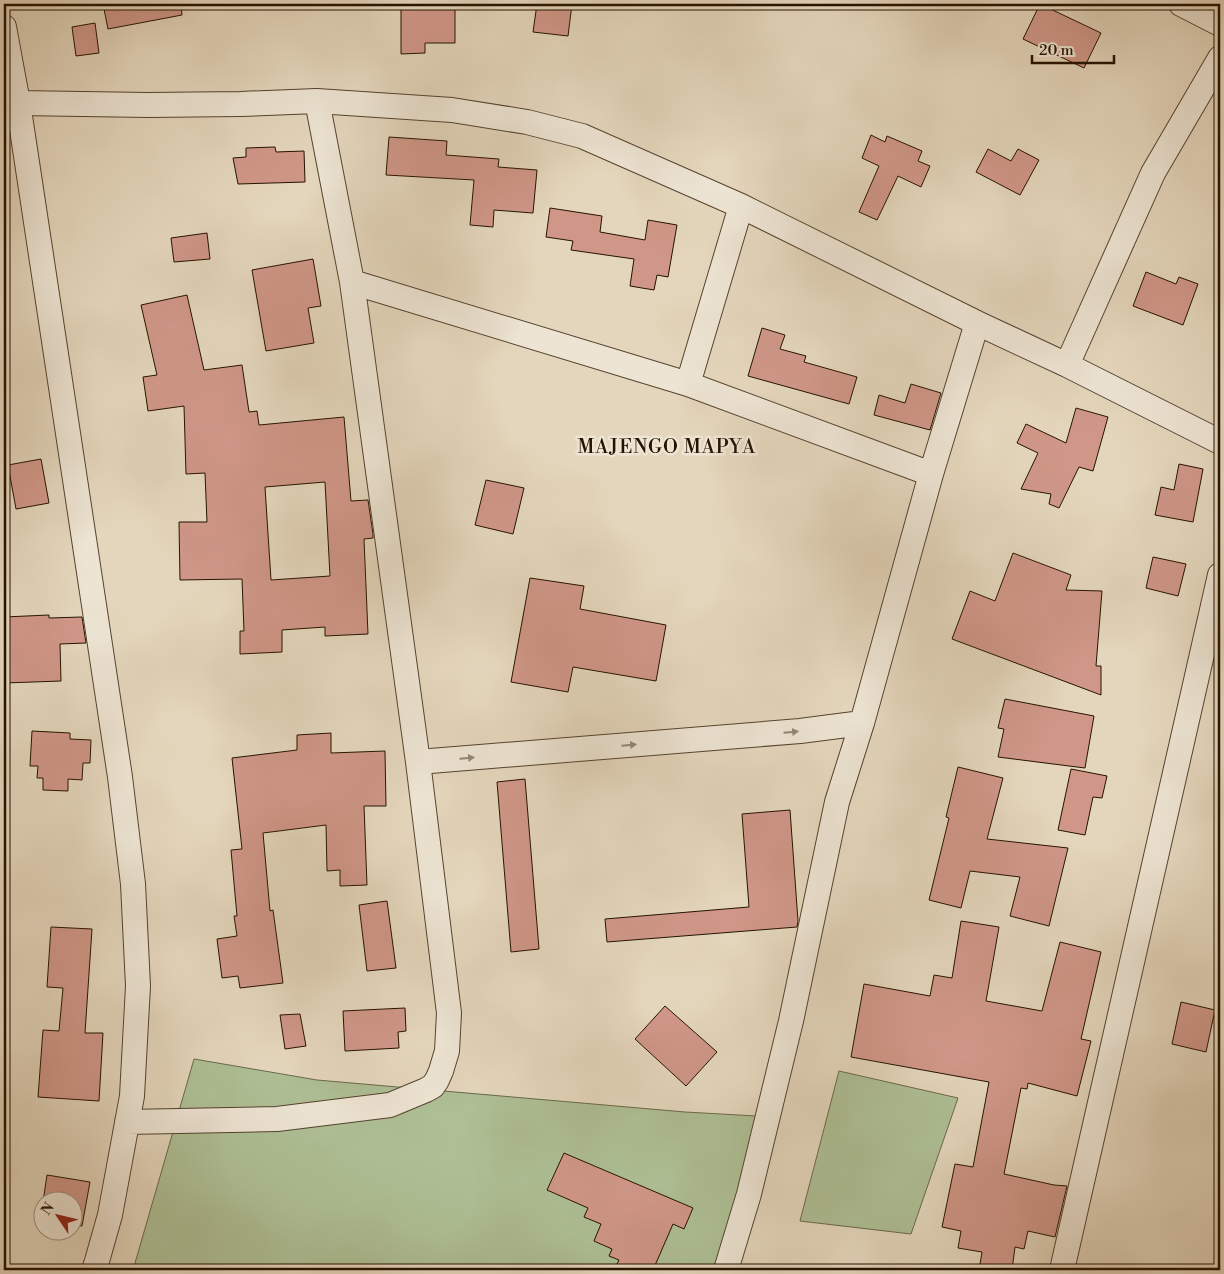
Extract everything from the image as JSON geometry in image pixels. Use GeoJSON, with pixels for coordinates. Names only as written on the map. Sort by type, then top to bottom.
{"type":"FeatureCollection","features":[{"type":"Feature","properties":{"kind":"street"},"geometry":{"type":"LineString","coordinates":[[1181,4],[1220,24]]}},
{"type":"Feature","properties":{"kind":"street"},"geometry":{"type":"LineString","coordinates":[[4,28],[18,103],[120,777],[133,884],[138,986],[132,1096],[110,1215],[94,1270]]}},
{"type":"Feature","properties":{"kind":"street"},"geometry":{"type":"LineString","coordinates":[[1066,365],[1153,173],[1220,58]]}},
{"type":"Feature","properties":{"kind":"street"},"geometry":{"type":"LineString","coordinates":[[18,103],[148,105],[317,101],[452,110],[527,122],[582,136],[741,206],[1220,442]]}},
{"type":"Feature","properties":{"kind":"street"},"geometry":{"type":"LineString","coordinates":[[127,1122],[277,1119],[390,1105],[421,1093],[433,1086],[442,1071],[447,1051],[449,1013],[418,762],[352,282],[317,101]]}},
{"type":"Feature","properties":{"kind":"street"},"geometry":{"type":"LineString","coordinates":[[688,384],[741,206]]}},
{"type":"Feature","properties":{"kind":"street"},"geometry":{"type":"LineString","coordinates":[[352,282],[688,384],[931,474]]}},
{"type":"Feature","properties":{"kind":"street"},"geometry":{"type":"LineString","coordinates":[[726,1270],[750,1194],[786,1041],[837,802],[862,723],[931,474],[976,323]]}},
{"type":"Feature","properties":{"kind":"street"},"geometry":{"type":"LineString","coordinates":[[1062,1270],[1220,575]]}},
{"type":"Feature","properties":{"kind":"street"},"geometry":{"type":"LineString","coordinates":[[418,762],[800,731],[862,723]]}},
{"type":"Feature","properties":{"kind":"green space"},"geometry":{"type":"Polygon","coordinates":[[[194,1059],[317,1080],[685,1112],[774,1117],[725,1270],[133,1270],[194,1059]]]}},
{"type":"Feature","properties":{"kind":"green space"},"geometry":{"type":"Polygon","coordinates":[[[839,1071],[958,1098],[911,1234],[800,1221],[839,1071]]]}},
{"type":"Feature","properties":{"kind":"building"},"geometry":{"type":"Polygon","coordinates":[[[103,4],[181,4],[182,15],[108,29],[103,4]]]}},
{"type":"Feature","properties":{"kind":"building"},"geometry":{"type":"Polygon","coordinates":[[[401,4],[455,4],[455,43],[425,43],[425,53],[401,54],[401,4]]]}},
{"type":"Feature","properties":{"kind":"building"},"geometry":{"type":"Polygon","coordinates":[[[537,4],[572,4],[568,36],[533,32],[537,4]]]}},
{"type":"Feature","properties":{"kind":"building"},"geometry":{"type":"Polygon","coordinates":[[[1040,4],[1101,33],[1084,68],[1023,39],[1040,4]]]}},
{"type":"Feature","properties":{"kind":"building"},"geometry":{"type":"Polygon","coordinates":[[[95,23],[99,53],[76,56],[72,27],[95,23]]]}},
{"type":"Feature","properties":{"kind":"building"},"geometry":{"type":"Polygon","coordinates":[[[871,135],[885,142],[887,136],[922,151],[918,161],[930,166],[921,187],[898,176],[877,220],[859,212],[879,166],[862,158],[871,135]]]}},
{"type":"Feature","properties":{"kind":"building"},"geometry":{"type":"Polygon","coordinates":[[[389,137],[447,141],[446,155],[499,159],[498,167],[537,170],[533,213],[494,210],[493,227],[470,225],[474,180],[386,175],[389,137]]]}},
{"type":"Feature","properties":{"kind":"building"},"geometry":{"type":"Polygon","coordinates":[[[275,147],[276,152],[304,151],[305,182],[238,184],[233,158],[246,157],[246,148],[275,147]]]}},
{"type":"Feature","properties":{"kind":"building"},"geometry":{"type":"Polygon","coordinates":[[[988,149],[1011,161],[1018,149],[1039,160],[1020,195],[976,172],[988,149]]]}},
{"type":"Feature","properties":{"kind":"building"},"geometry":{"type":"Polygon","coordinates":[[[550,208],[602,216],[600,232],[645,240],[648,220],[677,225],[668,277],[657,275],[654,290],[630,286],[634,259],[571,250],[573,241],[546,237],[550,208]]]}},
{"type":"Feature","properties":{"kind":"building"},"geometry":{"type":"Polygon","coordinates":[[[207,233],[210,259],[174,262],[171,238],[207,233]]]}},
{"type":"Feature","properties":{"kind":"building"},"geometry":{"type":"Polygon","coordinates":[[[313,259],[321,306],[308,308],[314,343],[266,351],[252,270],[313,259]]]}},
{"type":"Feature","properties":{"kind":"building"},"geometry":{"type":"Polygon","coordinates":[[[1146,272],[1176,284],[1179,277],[1198,284],[1183,325],[1133,306],[1146,272]]]}},
{"type":"Feature","properties":{"kind":"building"},"geometry":{"type":"Polygon","coordinates":[[[187,295],[204,370],[242,365],[249,412],[257,411],[259,425],[344,417],[351,501],[368,500],[373,534],[373,538],[364,539],[368,634],[325,636],[325,627],[282,630],[282,652],[240,654],[240,631],[244,631],[242,579],[180,580],[179,522],[207,522],[205,473],[186,474],[184,406],[148,411],[143,377],[157,375],[141,305],[187,295]],[[325,482],[265,487],[271,580],[330,576],[325,482]]]}},
{"type":"Feature","properties":{"kind":"building"},"geometry":{"type":"Polygon","coordinates":[[[762,328],[785,335],[780,349],[806,356],[804,362],[857,377],[849,404],[748,376],[762,328]]]}},
{"type":"Feature","properties":{"kind":"building"},"geometry":{"type":"Polygon","coordinates":[[[911,384],[941,393],[930,430],[874,415],[879,395],[905,403],[911,384]]]}},
{"type":"Feature","properties":{"kind":"building"},"geometry":{"type":"Polygon","coordinates":[[[1076,408],[1108,417],[1093,471],[1079,467],[1059,508],[1049,504],[1051,494],[1021,489],[1038,453],[1017,443],[1026,424],[1066,443],[1076,408]]]}},
{"type":"Feature","properties":{"kind":"building"},"geometry":{"type":"Polygon","coordinates":[[[41,459],[49,503],[16,509],[8,465],[41,459]]]}},
{"type":"Feature","properties":{"kind":"building"},"geometry":{"type":"Polygon","coordinates":[[[1179,464],[1203,469],[1193,522],[1155,515],[1161,487],[1174,490],[1179,464]]]}},
{"type":"Feature","properties":{"kind":"building"},"geometry":{"type":"Polygon","coordinates":[[[486,480],[524,488],[513,534],[475,525],[486,480]]]}},
{"type":"Feature","properties":{"kind":"building"},"geometry":{"type":"Polygon","coordinates":[[[1013,553],[1071,575],[1066,590],[1102,591],[1096,666],[1101,666],[1101,695],[952,639],[970,591],[995,601],[1013,553]]]}},
{"type":"Feature","properties":{"kind":"building"},"geometry":{"type":"Polygon","coordinates":[[[1153,557],[1186,564],[1178,596],[1146,588],[1153,557]]]}},
{"type":"Feature","properties":{"kind":"building"},"geometry":{"type":"Polygon","coordinates":[[[530,578],[584,586],[580,609],[666,625],[656,681],[573,667],[568,692],[511,682],[530,578]]]}},
{"type":"Feature","properties":{"kind":"building"},"geometry":{"type":"Polygon","coordinates":[[[49,615],[49,618],[82,617],[86,643],[60,644],[61,681],[4,683],[4,617],[49,615]]]}},
{"type":"Feature","properties":{"kind":"building"},"geometry":{"type":"Polygon","coordinates":[[[1005,699],[1094,716],[1085,768],[998,757],[1004,729],[998,728],[1005,699]]]}},
{"type":"Feature","properties":{"kind":"building"},"geometry":{"type":"Polygon","coordinates":[[[32,731],[70,733],[70,739],[91,740],[90,763],[83,763],[82,780],[68,779],[68,791],[43,790],[43,778],[37,778],[38,766],[30,766],[32,731]]]}},
{"type":"Feature","properties":{"kind":"building"},"geometry":{"type":"Polygon","coordinates":[[[331,733],[331,753],[385,751],[386,806],[364,806],[367,885],[340,886],[340,870],[327,871],[326,825],[263,833],[270,911],[273,910],[283,983],[240,988],[238,976],[222,978],[217,939],[237,936],[234,916],[237,916],[231,850],[242,849],[232,758],[297,750],[297,735],[331,733]]]}},
{"type":"Feature","properties":{"kind":"building"},"geometry":{"type":"Polygon","coordinates":[[[958,767],[1003,778],[987,839],[1068,848],[1049,926],[1010,916],[1020,877],[970,871],[961,908],[929,900],[949,818],[946,817],[958,767]]]}},
{"type":"Feature","properties":{"kind":"building"},"geometry":{"type":"Polygon","coordinates":[[[1071,769],[1107,776],[1102,798],[1093,797],[1085,835],[1058,830],[1071,769]]]}},
{"type":"Feature","properties":{"kind":"building"},"geometry":{"type":"Polygon","coordinates":[[[525,779],[539,949],[511,952],[497,782],[525,779]]]}},
{"type":"Feature","properties":{"kind":"building"},"geometry":{"type":"Polygon","coordinates":[[[790,810],[797,927],[607,942],[605,919],[749,907],[742,814],[790,810]]]}},
{"type":"Feature","properties":{"kind":"building"},"geometry":{"type":"Polygon","coordinates":[[[387,901],[396,968],[367,971],[359,905],[387,901]]]}},
{"type":"Feature","properties":{"kind":"building"},"geometry":{"type":"Polygon","coordinates":[[[961,921],[999,927],[986,1001],[1042,1011],[1060,942],[1101,952],[1081,1039],[1091,1041],[1077,1096],[1028,1083],[1027,1089],[1021,1088],[1004,1174],[1067,1186],[1055,1237],[1028,1231],[1024,1249],[1015,1247],[1012,1270],[979,1270],[982,1252],[958,1248],[961,1231],[942,1227],[955,1164],[973,1167],[989,1082],[851,1057],[864,984],[930,996],[934,975],[952,978],[961,921]]]}},
{"type":"Feature","properties":{"kind":"building"},"geometry":{"type":"Polygon","coordinates":[[[51,927],[92,929],[85,1033],[103,1033],[99,1101],[38,1097],[43,1030],[59,1031],[63,988],[47,987],[51,927]]]}},
{"type":"Feature","properties":{"kind":"building"},"geometry":{"type":"Polygon","coordinates":[[[1181,1002],[1215,1010],[1206,1052],[1172,1044],[1181,1002]]]}},
{"type":"Feature","properties":{"kind":"building"},"geometry":{"type":"Polygon","coordinates":[[[665,1006],[717,1052],[686,1086],[635,1039],[665,1006]]]}},
{"type":"Feature","properties":{"kind":"building"},"geometry":{"type":"Polygon","coordinates":[[[405,1008],[406,1031],[398,1032],[399,1048],[345,1051],[343,1011],[405,1008]]]}},
{"type":"Feature","properties":{"kind":"building"},"geometry":{"type":"Polygon","coordinates":[[[300,1014],[306,1046],[285,1049],[280,1015],[300,1014]]]}},
{"type":"Feature","properties":{"kind":"building"},"geometry":{"type":"Polygon","coordinates":[[[564,1153],[693,1208],[684,1229],[673,1224],[653,1270],[614,1270],[619,1260],[609,1256],[612,1249],[594,1241],[601,1224],[584,1217],[588,1208],[547,1190],[564,1153]]]}},
{"type":"Feature","properties":{"kind":"building"},"geometry":{"type":"Polygon","coordinates":[[[47,1175],[90,1182],[82,1226],[82,1192],[44,1192],[47,1175]]]}},
{"type":"Feature","properties":{"kind":"district","name":"MAJENGO MAPYA"},"geometry":{"type":"Point","coordinates":[667,446]}}]}
